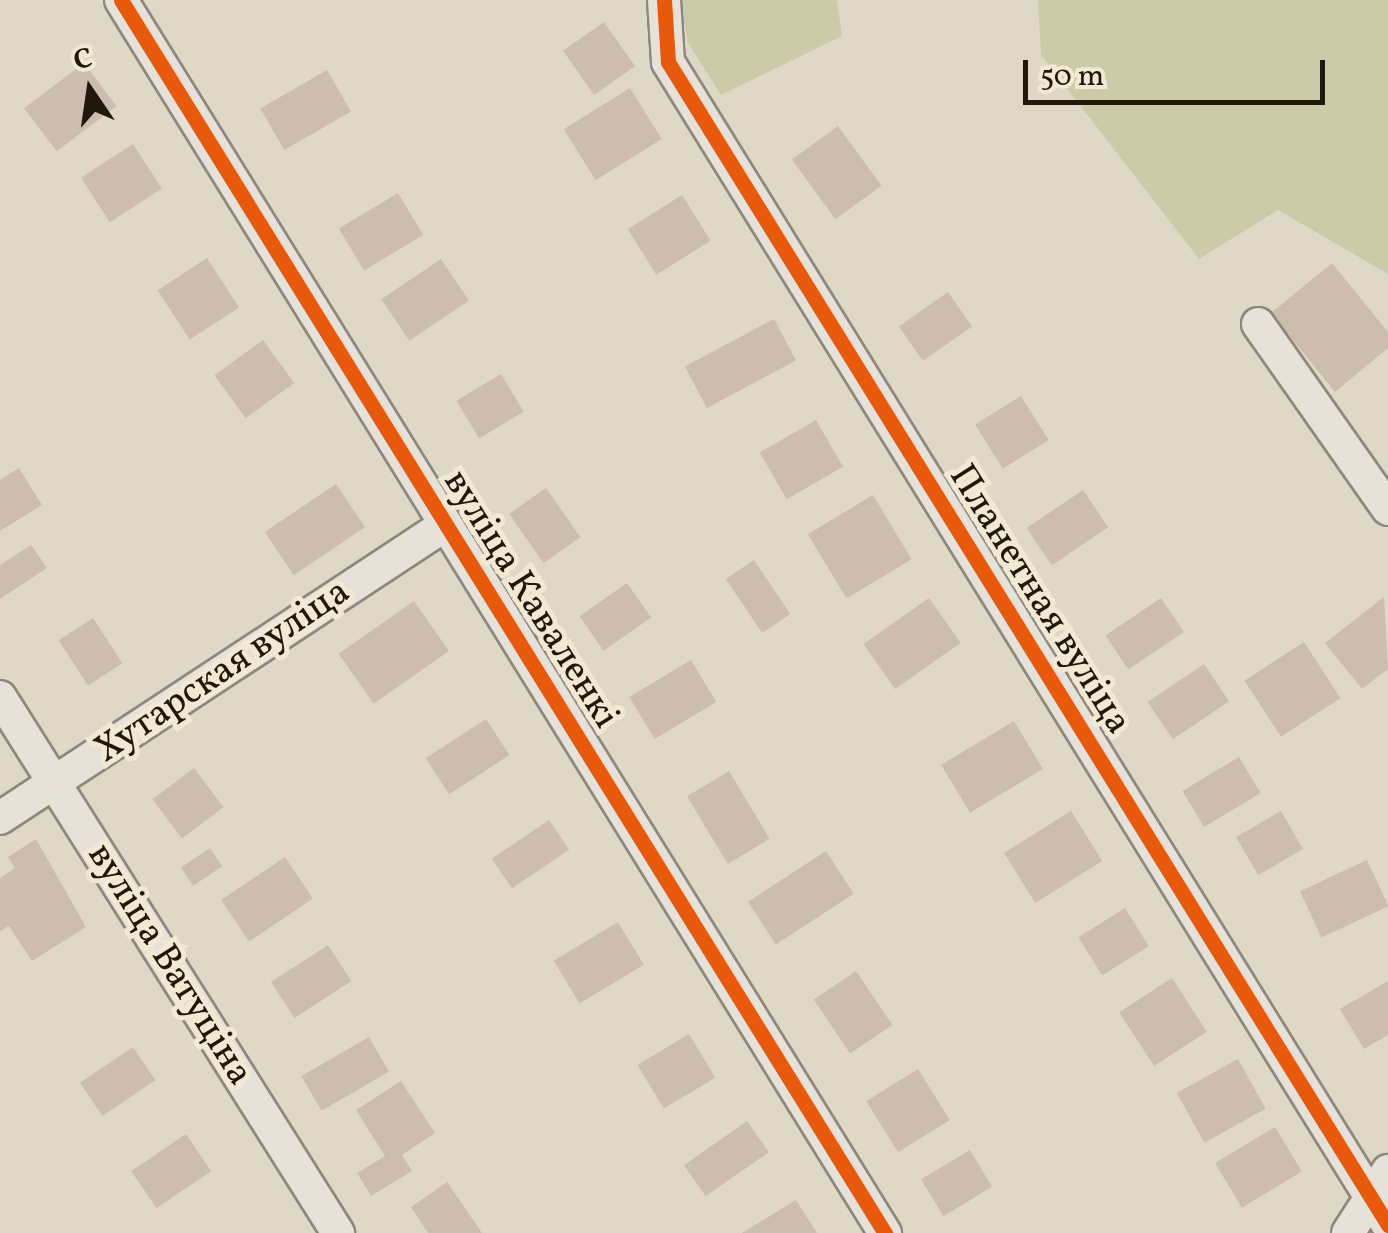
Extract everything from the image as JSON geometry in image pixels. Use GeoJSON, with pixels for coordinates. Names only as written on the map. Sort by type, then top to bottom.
{"type":"FeatureCollection","features":[{"type":"Feature","properties":{"kind":"street","name":"вуліца Каваленкі"},"geometry":{"type":"LineString","coordinates":[[121,0],[886,1233]]}},
{"type":"Feature","properties":{"kind":"street","name":"Планетная вуліца"},"geometry":{"type":"LineString","coordinates":[[664,0],[668,62],[1382,1198]]}},
{"type":"Feature","properties":{"kind":"street"},"geometry":{"type":"LineString","coordinates":[[1258,324],[1388,509]]}},
{"type":"Feature","properties":{"kind":"street","name":"Хутарская вуліца"},"geometry":{"type":"LineString","coordinates":[[0,818],[445,524]]}},
{"type":"Feature","properties":{"kind":"street","name":"вуліца Ватуціна"},"geometry":{"type":"LineString","coordinates":[[0,698],[338,1233]]}},
{"type":"Feature","properties":{"kind":"street"},"geometry":{"type":"LineString","coordinates":[[1348,1233],[1382,1198]]}},
{"type":"Feature","properties":{"kind":"green space"},"geometry":{"type":"Polygon","coordinates":[[[680,0],[837,0],[842,36],[721,95],[688,43],[680,0]]]}},
{"type":"Feature","properties":{"kind":"green space"},"geometry":{"type":"Polygon","coordinates":[[[1038,0],[1388,0],[1388,274],[1278,210],[1199,259],[1041,55],[1038,0]]]}},
{"type":"Feature","properties":{"kind":"building"},"geometry":{"type":"Polygon","coordinates":[[[604,22],[635,66],[594,95],[563,51],[604,22]]]}},
{"type":"Feature","properties":{"kind":"building"},"geometry":{"type":"Polygon","coordinates":[[[84,63],[116,106],[57,151],[24,108],[84,63]]]}},
{"type":"Feature","properties":{"kind":"building"},"geometry":{"type":"Polygon","coordinates":[[[327,70],[351,112],[284,150],[260,108],[327,70]]]}},
{"type":"Feature","properties":{"kind":"building"},"geometry":{"type":"Polygon","coordinates":[[[630,88],[662,139],[596,180],[564,129],[630,88]]]}},
{"type":"Feature","properties":{"kind":"building"},"geometry":{"type":"Polygon","coordinates":[[[838,126],[881,186],[835,219],[792,160],[838,126]]]}},
{"type":"Feature","properties":{"kind":"building"},"geometry":{"type":"Polygon","coordinates":[[[133,144],[162,188],[110,222],[81,178],[133,144]]]}},
{"type":"Feature","properties":{"kind":"building"},"geometry":{"type":"Polygon","coordinates":[[[398,193],[423,235],[364,271],[339,229],[398,193]]]}},
{"type":"Feature","properties":{"kind":"building"},"geometry":{"type":"Polygon","coordinates":[[[682,195],[711,241],[656,275],[628,229],[682,195]]]}},
{"type":"Feature","properties":{"kind":"building"},"geometry":{"type":"Polygon","coordinates":[[[207,258],[239,307],[190,340],[158,290],[207,258]]]}},
{"type":"Feature","properties":{"kind":"building"},"geometry":{"type":"Polygon","coordinates":[[[441,259],[469,300],[409,341],[381,299],[441,259]]]}},
{"type":"Feature","properties":{"kind":"building"},"geometry":{"type":"Polygon","coordinates":[[[1332,263],[1388,332],[1388,348],[1335,392],[1271,313],[1332,263]]]}},
{"type":"Feature","properties":{"kind":"building"},"geometry":{"type":"Polygon","coordinates":[[[948,292],[972,326],[923,361],[899,326],[948,292]]]}},
{"type":"Feature","properties":{"kind":"building"},"geometry":{"type":"Polygon","coordinates":[[[774,319],[796,360],[707,408],[685,366],[774,319]]]}},
{"type":"Feature","properties":{"kind":"building"},"geometry":{"type":"Polygon","coordinates":[[[263,340],[294,383],[246,418],[214,375],[263,340]]]}},
{"type":"Feature","properties":{"kind":"building"},"geometry":{"type":"Polygon","coordinates":[[[501,374],[524,412],[479,438],[456,401],[501,374]]]}},
{"type":"Feature","properties":{"kind":"building"},"geometry":{"type":"Polygon","coordinates":[[[1021,396],[1049,440],[1003,469],[975,425],[1021,396]]]}},
{"type":"Feature","properties":{"kind":"building"},"geometry":{"type":"Polygon","coordinates":[[[816,420],[843,467],[787,499],[760,453],[816,420]]]}},
{"type":"Feature","properties":{"kind":"building"},"geometry":{"type":"Polygon","coordinates":[[[19,468],[42,505],[0,531],[0,480],[19,468]]]}},
{"type":"Feature","properties":{"kind":"building"},"geometry":{"type":"Polygon","coordinates":[[[336,484],[365,527],[294,575],[265,532],[336,484]]]}},
{"type":"Feature","properties":{"kind":"building"},"geometry":{"type":"Polygon","coordinates":[[[546,488],[580,537],[544,563],[509,514],[546,488]]]}},
{"type":"Feature","properties":{"kind":"building"},"geometry":{"type":"Polygon","coordinates":[[[1083,490],[1108,527],[1052,565],[1027,528],[1083,490]]]}},
{"type":"Feature","properties":{"kind":"building"},"geometry":{"type":"Polygon","coordinates":[[[873,495],[912,559],[846,598],[808,534],[873,495]]]}},
{"type":"Feature","properties":{"kind":"building"},"geometry":{"type":"Polygon","coordinates":[[[31,545],[47,568],[0,599],[0,565],[31,545]]]}},
{"type":"Feature","properties":{"kind":"building"},"geometry":{"type":"Polygon","coordinates":[[[754,560],[790,614],[762,633],[726,579],[754,560]]]}},
{"type":"Feature","properties":{"kind":"building"},"geometry":{"type":"Polygon","coordinates":[[[627,583],[651,617],[604,651],[579,616],[627,583]]]}},
{"type":"Feature","properties":{"kind":"building"},"geometry":{"type":"Polygon","coordinates":[[[1384,597],[1388,669],[1362,689],[1325,643],[1384,597]]]}},
{"type":"Feature","properties":{"kind":"building"},"geometry":{"type":"Polygon","coordinates":[[[929,598],[961,643],[895,689],[863,644],[929,598]]]}},
{"type":"Feature","properties":{"kind":"building"},"geometry":{"type":"Polygon","coordinates":[[[1161,598],[1184,632],[1128,669],[1105,635],[1161,598]]]}},
{"type":"Feature","properties":{"kind":"building"},"geometry":{"type":"Polygon","coordinates":[[[414,601],[449,651],[374,704],[339,654],[414,601]]]}},
{"type":"Feature","properties":{"kind":"building"},"geometry":{"type":"Polygon","coordinates":[[[93,618],[122,663],[88,686],[59,640],[93,618]]]}},
{"type":"Feature","properties":{"kind":"building"},"geometry":{"type":"Polygon","coordinates":[[[1304,642],[1340,698],[1281,737],[1244,681],[1304,642]]]}},
{"type":"Feature","properties":{"kind":"building"},"geometry":{"type":"Polygon","coordinates":[[[691,660],[716,702],[655,739],[629,697],[691,660]]]}},
{"type":"Feature","properties":{"kind":"building"},"geometry":{"type":"Polygon","coordinates":[[[1204,664],[1229,701],[1173,739],[1148,702],[1204,664]]]}},
{"type":"Feature","properties":{"kind":"building"},"geometry":{"type":"Polygon","coordinates":[[[486,719],[509,755],[449,794],[426,758],[486,719]]]}},
{"type":"Feature","properties":{"kind":"building"},"geometry":{"type":"Polygon","coordinates":[[[1014,721],[1043,769],[970,813],[941,765],[1014,721]]]}},
{"type":"Feature","properties":{"kind":"building"},"geometry":{"type":"Polygon","coordinates":[[[1239,757],[1261,793],[1204,827],[1182,791],[1239,757]]]}},
{"type":"Feature","properties":{"kind":"building"},"geometry":{"type":"Polygon","coordinates":[[[194,768],[223,807],[182,838],[152,799],[194,768]]]}},
{"type":"Feature","properties":{"kind":"building"},"geometry":{"type":"Polygon","coordinates":[[[729,771],[770,839],[728,864],[687,796],[729,771]]]}},
{"type":"Feature","properties":{"kind":"building"},"geometry":{"type":"Polygon","coordinates":[[[1071,811],[1102,861],[1035,903],[1004,853],[1071,811]]]}},
{"type":"Feature","properties":{"kind":"building"},"geometry":{"type":"Polygon","coordinates":[[[1281,811],[1303,849],[1258,875],[1236,837],[1281,811]]]}},
{"type":"Feature","properties":{"kind":"building"},"geometry":{"type":"Polygon","coordinates":[[[549,820],[569,850],[512,888],[492,859],[549,820]]]}},
{"type":"Feature","properties":{"kind":"building"},"geometry":{"type":"Polygon","coordinates":[[[36,839],[86,927],[32,961],[9,926],[0,931],[0,878],[15,868],[8,857],[36,839]]]}},
{"type":"Feature","properties":{"kind":"building"},"geometry":{"type":"Polygon","coordinates":[[[210,848],[222,866],[193,886],[181,868],[210,848]]]}},
{"type":"Feature","properties":{"kind":"building"},"geometry":{"type":"Polygon","coordinates":[[[826,851],[854,894],[776,944],[748,902],[826,851]]]}},
{"type":"Feature","properties":{"kind":"building"},"geometry":{"type":"Polygon","coordinates":[[[285,857],[313,898],[249,942],[221,900],[285,857]]]}},
{"type":"Feature","properties":{"kind":"building"},"geometry":{"type":"Polygon","coordinates":[[[1367,860],[1388,906],[1321,937],[1300,891],[1367,860]]]}},
{"type":"Feature","properties":{"kind":"building"},"geometry":{"type":"Polygon","coordinates":[[[1125,908],[1149,946],[1102,975],[1078,937],[1125,908]]]}},
{"type":"Feature","properties":{"kind":"building"},"geometry":{"type":"Polygon","coordinates":[[[618,922],[644,965],[579,1003],[554,961],[618,922]]]}},
{"type":"Feature","properties":{"kind":"building"},"geometry":{"type":"Polygon","coordinates":[[[328,945],[351,981],[294,1018],[271,982],[328,945]]]}},
{"type":"Feature","properties":{"kind":"building"},"geometry":{"type":"Polygon","coordinates":[[[856,971],[892,1025],[850,1053],[814,1000],[856,971]]]}},
{"type":"Feature","properties":{"kind":"building"},"geometry":{"type":"Polygon","coordinates":[[[1172,978],[1207,1032],[1154,1066],[1119,1012],[1172,978]]]}},
{"type":"Feature","properties":{"kind":"building"},"geometry":{"type":"Polygon","coordinates":[[[1388,981],[1388,1035],[1364,1049],[1340,1009],[1388,981]]]}},
{"type":"Feature","properties":{"kind":"building"},"geometry":{"type":"Polygon","coordinates":[[[689,1034],[715,1078],[664,1109],[638,1065],[689,1034]]]}},
{"type":"Feature","properties":{"kind":"building"},"geometry":{"type":"Polygon","coordinates":[[[369,1037],[389,1072],[321,1111],[301,1076],[369,1037]]]}},
{"type":"Feature","properties":{"kind":"building"},"geometry":{"type":"Polygon","coordinates":[[[133,1047],[155,1080],[102,1116],[80,1083],[133,1047]]]}},
{"type":"Feature","properties":{"kind":"building"},"geometry":{"type":"Polygon","coordinates":[[[1238,1059],[1266,1109],[1204,1143],[1177,1093],[1238,1059]]]}},
{"type":"Feature","properties":{"kind":"building"},"geometry":{"type":"Polygon","coordinates":[[[918,1069],[950,1120],[898,1152],[866,1101],[918,1069]]]}},
{"type":"Feature","properties":{"kind":"building"},"geometry":{"type":"Polygon","coordinates":[[[401,1081],[435,1133],[402,1155],[412,1171],[371,1196],[357,1173],[385,1156],[356,1110],[401,1081]]]}},
{"type":"Feature","properties":{"kind":"building"},"geometry":{"type":"Polygon","coordinates":[[[747,1121],[769,1152],[706,1196],[684,1165],[747,1121]]]}},
{"type":"Feature","properties":{"kind":"building"},"geometry":{"type":"Polygon","coordinates":[[[1275,1127],[1302,1172],[1242,1208],[1215,1163],[1275,1127]]]}},
{"type":"Feature","properties":{"kind":"building"},"geometry":{"type":"Polygon","coordinates":[[[186,1134],[211,1171],[156,1208],[131,1171],[186,1134]]]}},
{"type":"Feature","properties":{"kind":"building"},"geometry":{"type":"Polygon","coordinates":[[[970,1150],[992,1187],[943,1216],[921,1179],[970,1150]]]}},
{"type":"Feature","properties":{"kind":"building"},"geometry":{"type":"Polygon","coordinates":[[[447,1182],[482,1233],[428,1233],[411,1207],[447,1182]]]}},
{"type":"Feature","properties":{"kind":"building"},"geometry":{"type":"Polygon","coordinates":[[[796,1200],[817,1233],[742,1233],[796,1200]]]}},
{"type":"Feature","properties":{"kind":"cycle path"},"geometry":{"type":"LineString","coordinates":[[121,0],[885,1233]]}},
{"type":"Feature","properties":{"kind":"cycle path"},"geometry":{"type":"LineString","coordinates":[[664,0],[668,62],[1388,1225]]}}]}
